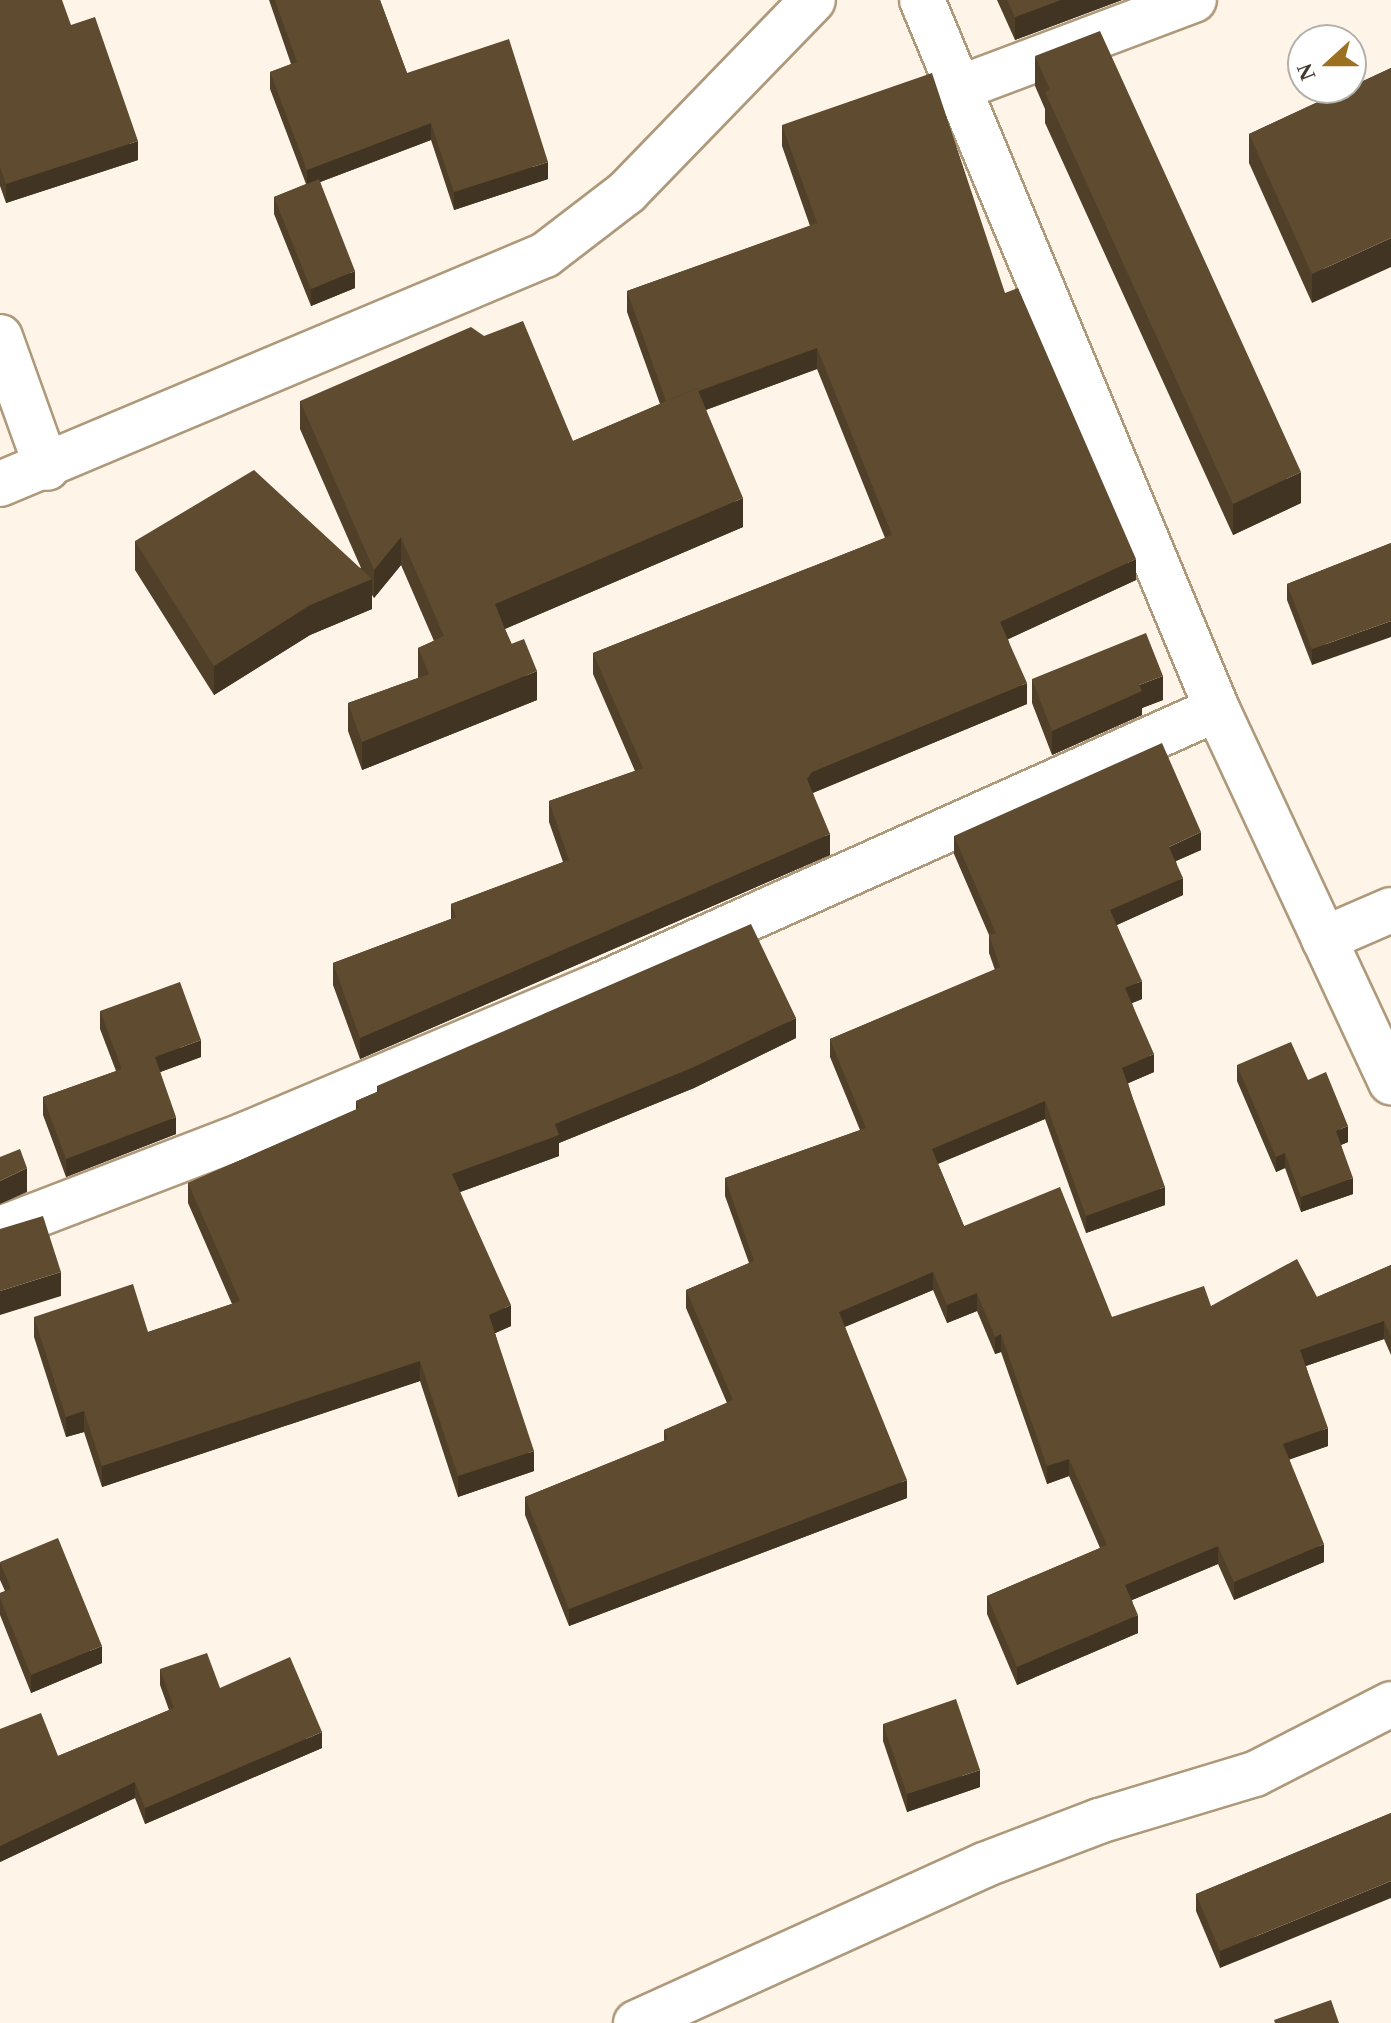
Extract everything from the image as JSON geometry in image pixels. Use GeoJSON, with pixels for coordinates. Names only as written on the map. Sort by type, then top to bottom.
{"type":"FeatureCollection","features":[{"type":"Feature","properties":{"kind":"street"},"geometry":{"type":"LineString","coordinates":[[0,484],[47,468],[545,255],[627,192],[813,0]]}},
{"type":"Feature","properties":{"kind":"street"},"geometry":{"type":"LineString","coordinates":[[922,0],[1217,709],[1391,1082]]}},
{"type":"Feature","properties":{"kind":"street"},"geometry":{"type":"LineString","coordinates":[[957,89],[1194,0]]}},
{"type":"Feature","properties":{"kind":"street"},"geometry":{"type":"LineString","coordinates":[[0,337],[47,468]]}},
{"type":"Feature","properties":{"kind":"street"},"geometry":{"type":"LineString","coordinates":[[0,1229],[247,1134],[598,986],[1217,709]]}},
{"type":"Feature","properties":{"kind":"street"},"geometry":{"type":"LineString","coordinates":[[1324,939],[1391,910]]}},
{"type":"Feature","properties":{"kind":"street"},"geometry":{"type":"LineString","coordinates":[[636,2023],[984,1865],[1099,1821],[1255,1774],[1391,1704]]}},
{"type":"Feature","properties":{"kind":"building"},"geometry":{"type":"Polygon","coordinates":[[[0,0],[62,0],[71,25],[95,17],[138,141],[6,184],[0,167],[0,0]]]}},
{"type":"Feature","properties":{"kind":"building"},"geometry":{"type":"Polygon","coordinates":[[[275,0],[380,0],[407,73],[509,39],[548,162],[454,192],[431,123],[307,170],[270,72],[297,62],[275,0]]]}},
{"type":"Feature","properties":{"kind":"building"},"geometry":{"type":"Polygon","coordinates":[[[1007,0],[1061,0],[1015,17],[1007,0]]]}},
{"type":"Feature","properties":{"kind":"building"},"geometry":{"type":"Polygon","coordinates":[[[1100,31],[1301,472],[1233,504],[1045,92],[1050,90],[1035,56],[1100,31]]]}},
{"type":"Feature","properties":{"kind":"building"},"geometry":{"type":"Polygon","coordinates":[[[1391,68],[1391,238],[1312,274],[1249,134],[1314,104],[1367,104],[1367,79],[1391,68]]]}},
{"type":"Feature","properties":{"kind":"building"},"geometry":{"type":"Polygon","coordinates":[[[932,73],[1005,293],[1018,288],[1136,559],[1000,622],[1027,683],[812,772],[807,779],[830,834],[360,1038],[333,963],[456,917],[451,904],[569,860],[549,801],[643,768],[593,653],[892,535],[817,348],[666,401],[627,291],[817,223],[782,125],[932,73]]]}},
{"type":"Feature","properties":{"kind":"building"},"geometry":{"type":"Polygon","coordinates":[[[319,179],[355,271],[311,289],[274,197],[319,179]]]}},
{"type":"Feature","properties":{"kind":"building"},"geometry":{"type":"Polygon","coordinates":[[[523,321],[573,441],[697,388],[743,498],[495,604],[511,644],[524,639],[537,671],[362,742],[348,703],[429,674],[418,648],[444,636],[401,537],[374,570],[300,401],[471,327],[484,336],[523,321]]]}},
{"type":"Feature","properties":{"kind":"building"},"geometry":{"type":"Polygon","coordinates":[[[254,470],[372,579],[310,605],[214,666],[135,541],[254,470]]]}},
{"type":"Feature","properties":{"kind":"building"},"geometry":{"type":"Polygon","coordinates":[[[1391,543],[1391,621],[1312,649],[1287,584],[1391,543]]]}},
{"type":"Feature","properties":{"kind":"building"},"geometry":{"type":"Polygon","coordinates":[[[1146,633],[1163,676],[1139,685],[1142,691],[1052,731],[1032,679],[1146,633]]]}},
{"type":"Feature","properties":{"kind":"building"},"geometry":{"type":"Polygon","coordinates":[[[1162,743],[1201,832],[1169,847],[1183,878],[1110,910],[1142,981],[1125,988],[1154,1054],[1122,1068],[1165,1187],[1086,1216],[1045,1101],[932,1149],[964,1226],[1060,1187],[1112,1317],[1204,1286],[1211,1306],[1297,1259],[1317,1297],[1391,1265],[1391,1337],[1384,1321],[1300,1350],[1328,1428],[1283,1444],[1324,1544],[1234,1582],[1218,1546],[1125,1585],[1138,1615],[1017,1667],[987,1596],[1107,1545],[1069,1459],[1047,1466],[1001,1334],[995,1337],[977,1293],[947,1305],[933,1272],[839,1312],[907,1480],[569,1609],[525,1497],[668,1439],[664,1430],[733,1400],[686,1290],[754,1261],[725,1178],[866,1128],[830,1039],[1000,967],[989,935],[996,933],[954,836],[1162,743]]]}},
{"type":"Feature","properties":{"kind":"building"},"geometry":{"type":"Polygon","coordinates":[[[751,924],[796,1018],[694,1067],[555,1124],[559,1135],[452,1174],[511,1305],[489,1315],[534,1451],[458,1476],[420,1361],[102,1466],[84,1411],[66,1417],[34,1317],[133,1284],[148,1332],[240,1301],[188,1183],[359,1108],[356,1101],[379,1091],[377,1086],[751,924]]]}},
{"type":"Feature","properties":{"kind":"building"},"geometry":{"type":"Polygon","coordinates":[[[180,982],[201,1040],[155,1057],[176,1117],[66,1159],[43,1097],[122,1069],[100,1011],[180,982]]]}},
{"type":"Feature","properties":{"kind":"building"},"geometry":{"type":"Polygon","coordinates":[[[1291,1042],[1308,1080],[1326,1072],[1348,1126],[1336,1131],[1353,1178],[1301,1197],[1285,1153],[1276,1157],[1237,1065],[1291,1042]]]}},
{"type":"Feature","properties":{"kind":"building"},"geometry":{"type":"Polygon","coordinates":[[[20,1149],[27,1168],[0,1181],[0,1157],[20,1149]]]}},
{"type":"Feature","properties":{"kind":"building"},"geometry":{"type":"Polygon","coordinates":[[[43,1216],[61,1272],[0,1291],[0,1229],[43,1216]]]}},
{"type":"Feature","properties":{"kind":"building"},"geometry":{"type":"Polygon","coordinates":[[[58,1538],[102,1646],[31,1675],[0,1598],[0,1593],[11,1589],[0,1562],[58,1538]]]}},
{"type":"Feature","properties":{"kind":"building"},"geometry":{"type":"Polygon","coordinates":[[[207,1653],[220,1688],[290,1657],[322,1732],[145,1808],[135,1782],[0,1846],[0,1729],[41,1713],[58,1756],[174,1708],[160,1669],[207,1653]]]}},
{"type":"Feature","properties":{"kind":"building"},"geometry":{"type":"Polygon","coordinates":[[[956,1699],[980,1770],[907,1794],[883,1724],[956,1699]]]}},
{"type":"Feature","properties":{"kind":"building"},"geometry":{"type":"Polygon","coordinates":[[[1391,1813],[1391,1881],[1220,1951],[1196,1894],[1391,1813]]]}},
{"type":"Feature","properties":{"kind":"building"},"geometry":{"type":"Polygon","coordinates":[[[1331,2000],[1339,2023],[1275,2023],[1274,2020],[1331,2000]]]}}]}
